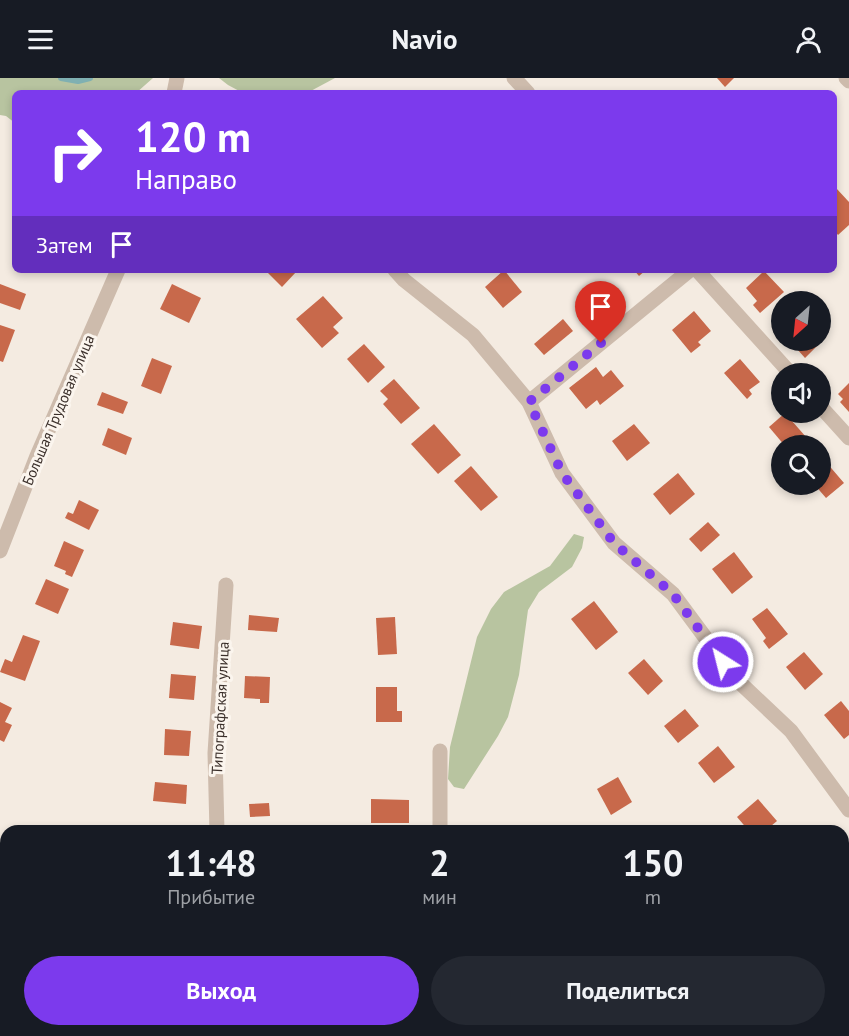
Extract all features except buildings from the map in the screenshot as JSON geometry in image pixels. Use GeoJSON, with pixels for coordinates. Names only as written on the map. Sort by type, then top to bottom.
{"type":"FeatureCollection","features":[{"type":"Feature","properties":{"kind":"street"},"geometry":{"type":"LineString","coordinates":[[514,78],[525,90]]}},
{"type":"Feature","properties":{"kind":"street","name":"Большая Трудовая улица"},"geometry":{"type":"LineString","coordinates":[[0,551],[37,456],[117,273]]}},
{"type":"Feature","properties":{"kind":"street"},"geometry":{"type":"LineString","coordinates":[[398,273],[404,280],[473,335],[529,402],[562,473],[614,543],[673,594],[735,679],[791,731],[849,810]]}},
{"type":"Feature","properties":{"kind":"street"},"geometry":{"type":"LineString","coordinates":[[529,402],[686,273]]}},
{"type":"Feature","properties":{"kind":"street"},"geometry":{"type":"LineString","coordinates":[[700,273],[781,363]]}},
{"type":"Feature","properties":{"kind":"street"},"geometry":{"type":"LineString","coordinates":[[831,418],[849,438]]}},
{"type":"Feature","properties":{"kind":"street","name":"Типографская улица"},"geometry":{"type":"LineString","coordinates":[[217,825],[215,753],[226,585]]}},
{"type":"Feature","properties":{"kind":"street"},"geometry":{"type":"LineString","coordinates":[[440,751],[440,825]]}},
{"type":"Feature","properties":{"kind":"green space"},"geometry":{"type":"Polygon","coordinates":[[[0,78],[153,78],[139,90],[12,90],[12,121],[0,115],[0,78]]]}},
{"type":"Feature","properties":{"kind":"green space"},"geometry":{"type":"Polygon","coordinates":[[[219,78],[335,78],[313,90],[237,90],[219,78]]]}},
{"type":"Feature","properties":{"kind":"green space"},"geometry":{"type":"Polygon","coordinates":[[[574,534],[584,537],[582,548],[572,567],[539,592],[528,610],[519,675],[508,717],[464,789],[454,787],[448,779],[450,747],[477,637],[491,609],[504,592],[550,566],[574,534]]]}},
{"type":"Feature","properties":{"kind":"waterway"},"geometry":{"type":"LineString","coordinates":[[61,78],[78,81],[90,78]]}},
{"type":"Feature","properties":{"kind":"route"},"geometry":{"type":"LineString","coordinates":[[601,343],[529,402],[562,473],[614,543],[673,594],[723,662]]}}]}
